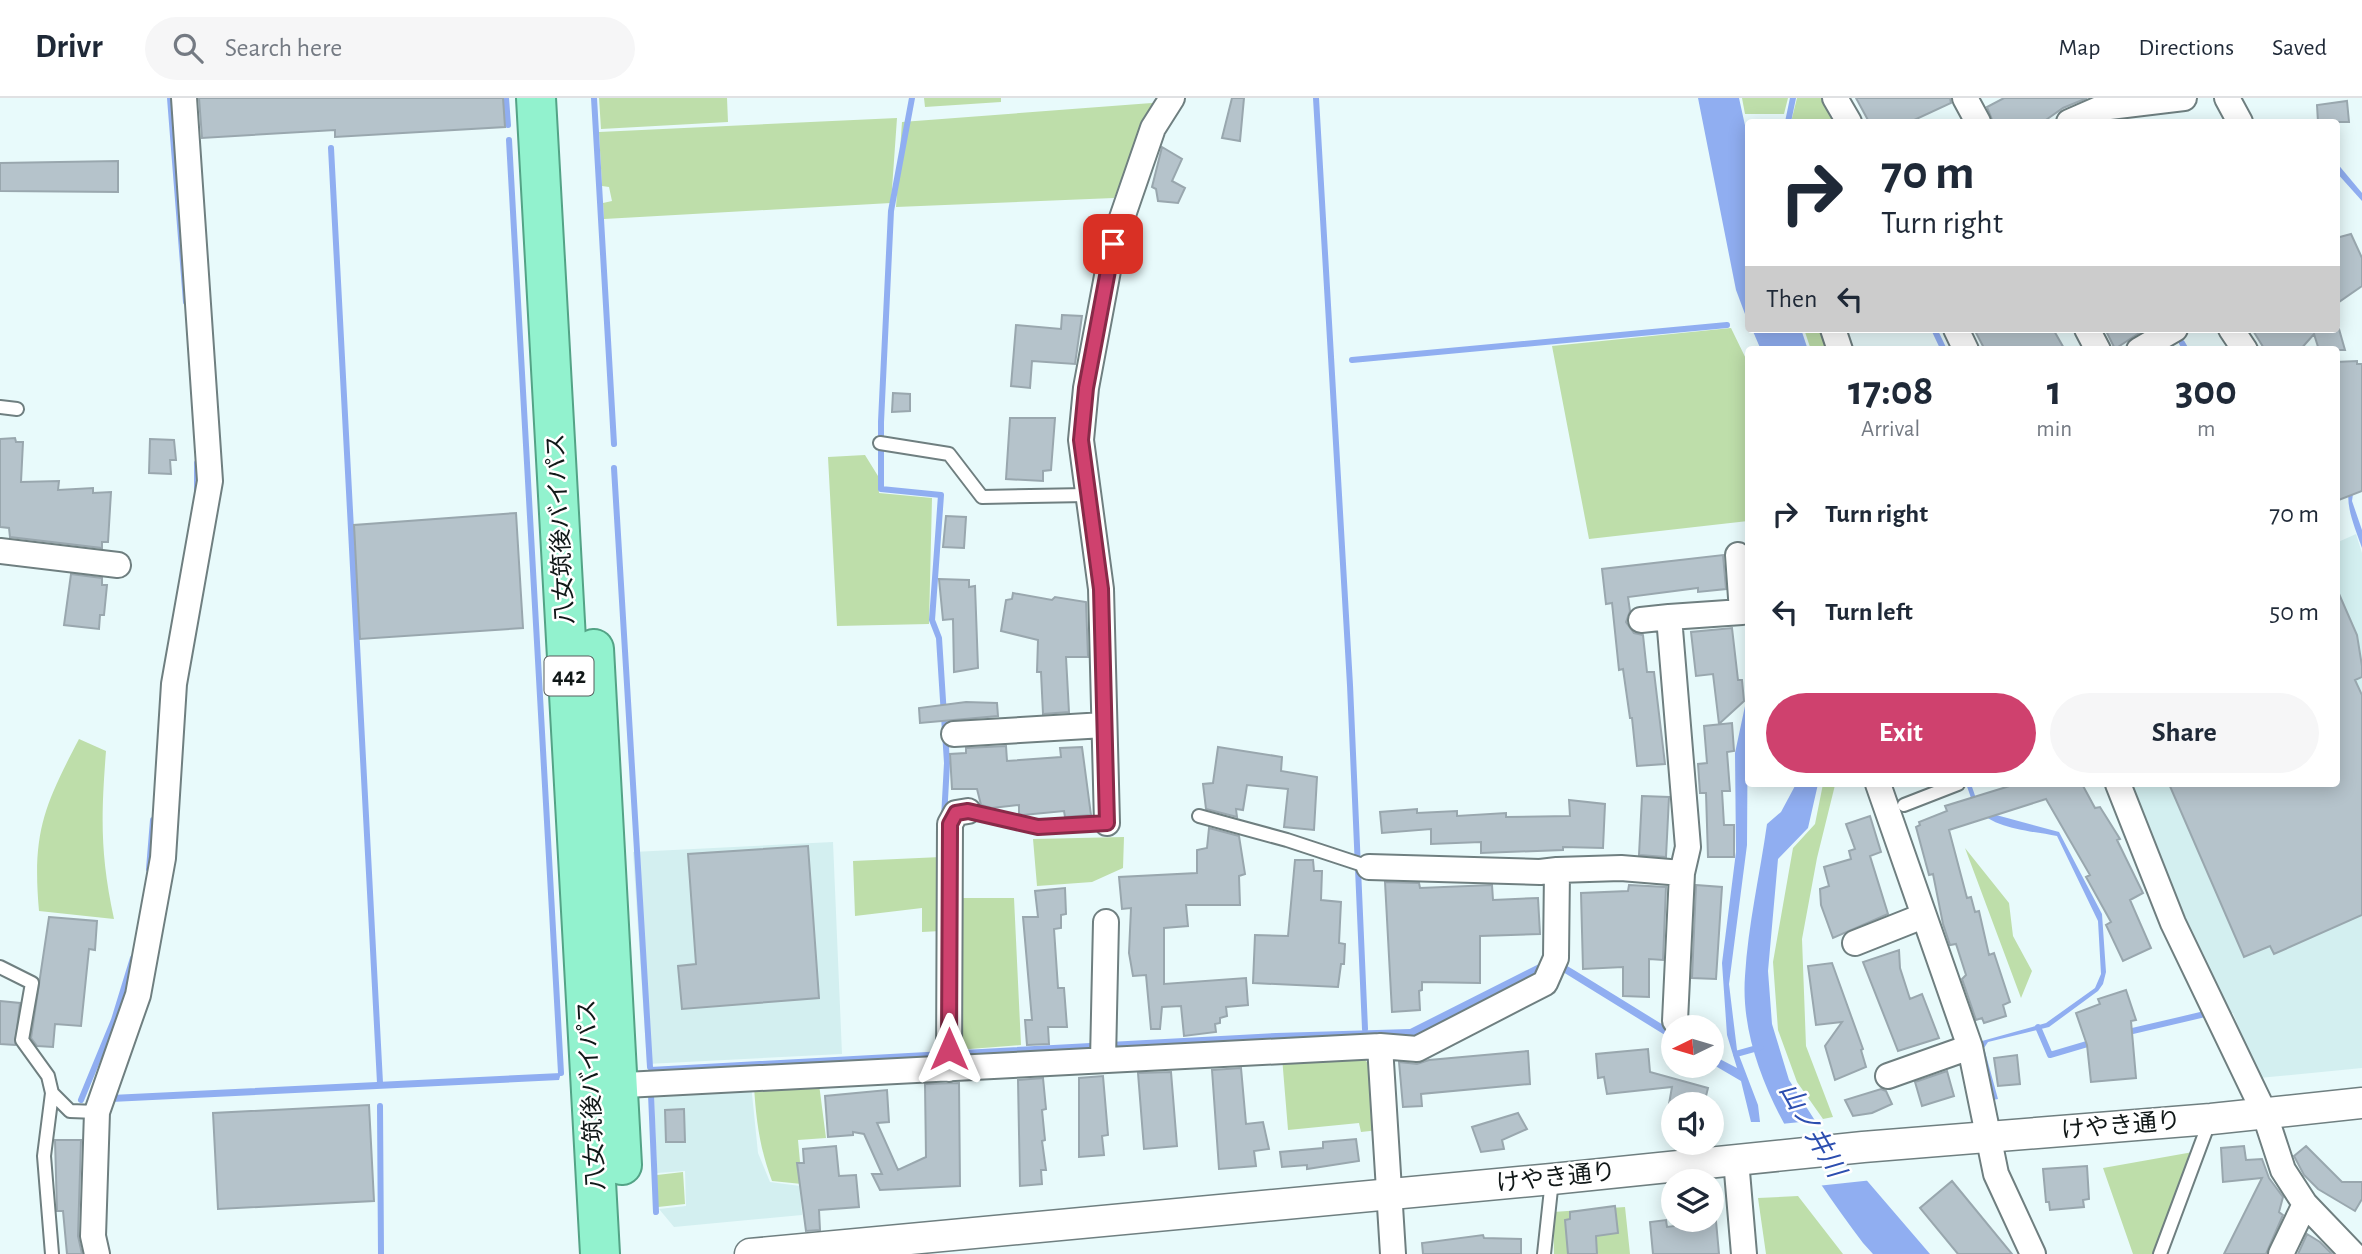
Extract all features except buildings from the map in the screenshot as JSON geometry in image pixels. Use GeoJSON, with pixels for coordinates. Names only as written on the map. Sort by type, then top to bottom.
{"type":"FeatureCollection","features":[{"type":"Feature","properties":{"kind":"highway","name":"八女筑後バイパス"},"geometry":{"type":"LineString","coordinates":[[536,98],[605,1086],[625,1254]]}},
{"type":"Feature","properties":{"kind":"highway","name":"八女筑後バイパス"},"geometry":{"type":"LineString","coordinates":[[563,98],[605,1086],[600,1254]]}},
{"type":"Feature","properties":{"kind":"street"},"geometry":{"type":"LineString","coordinates":[[97,1254],[93,1236],[97,1112],[138,995],[160,872],[174,684],[210,481],[184,98]]}},
{"type":"Feature","properties":{"kind":"street"},"geometry":{"type":"LineString","coordinates":[[1107,823],[1101,589],[1087,495],[1082,427],[1113,244],[1153,128],[1172,98]]}},
{"type":"Feature","properties":{"kind":"street"},"geometry":{"type":"LineString","coordinates":[[1835,98],[1847,119]]}},
{"type":"Feature","properties":{"kind":"street"},"geometry":{"type":"LineString","coordinates":[[1965,98],[1976,119]]}},
{"type":"Feature","properties":{"kind":"street"},"geometry":{"type":"LineString","coordinates":[[2076,119],[2101,110],[2184,98]]}},
{"type":"Feature","properties":{"kind":"street"},"geometry":{"type":"LineString","coordinates":[[2227,98],[2238,119]]}},
{"type":"Feature","properties":{"kind":"street"},"geometry":{"type":"LineString","coordinates":[[2146,346],[2168,333]]}},
{"type":"Feature","properties":{"kind":"street"},"geometry":{"type":"LineString","coordinates":[[0,551],[118,565]]}},
{"type":"Feature","properties":{"kind":"street"},"geometry":{"type":"LineString","coordinates":[[1640,620],[1742,612],[1738,555]]}},
{"type":"Feature","properties":{"kind":"street"},"geometry":{"type":"LineString","coordinates":[[1669,617],[1688,847],[1682,873],[1675,1015]]}},
{"type":"Feature","properties":{"kind":"street"},"geometry":{"type":"LineString","coordinates":[[954,734],[1104,725]]}},
{"type":"Feature","properties":{"kind":"street"},"geometry":{"type":"LineString","coordinates":[[1879,787],[1970,1047],[1983,1101],[1986,1138],[1996,1174],[2033,1254]]}},
{"type":"Feature","properties":{"kind":"street"},"geometry":{"type":"LineString","coordinates":[[2119,787],[2173,923],[2264,1112],[2283,1170],[2305,1203],[2353,1254]]}},
{"type":"Feature","properties":{"kind":"street"},"geometry":{"type":"LineString","coordinates":[[949,1060],[950,824],[956,813],[968,811]]}},
{"type":"Feature","properties":{"kind":"street"},"geometry":{"type":"LineString","coordinates":[[1369,867],[1540,872],[1621,868],[1682,873]]}},
{"type":"Feature","properties":{"kind":"street"},"geometry":{"type":"LineString","coordinates":[[605,1086],[949,1060],[1380,1046],[1416,1049],[1545,983],[1555,965],[1556,870]]}},
{"type":"Feature","properties":{"kind":"street"},"geometry":{"type":"LineString","coordinates":[[1855,943],[1923,916]]}},
{"type":"Feature","properties":{"kind":"street"},"geometry":{"type":"LineString","coordinates":[[1103,1053],[1107,922]]}},
{"type":"Feature","properties":{"kind":"street"},"geometry":{"type":"LineString","coordinates":[[1380,1046],[1393,1254]]}},
{"type":"Feature","properties":{"kind":"street"},"geometry":{"type":"LineString","coordinates":[[1888,1076],[1970,1047]]}},
{"type":"Feature","properties":{"kind":"street","name":"けやき通り"},"geometry":{"type":"LineString","coordinates":[[750,1254],[1552,1179],[1786,1154],[2211,1119],[2362,1103]]}},
{"type":"Feature","properties":{"kind":"street"},"geometry":{"type":"LineString","coordinates":[[1736,1160],[1744,1254]]}},
{"type":"Feature","properties":{"kind":"street"},"geometry":{"type":"LineString","coordinates":[[2281,1254],[2305,1203]]}},
{"type":"Feature","properties":{"kind":"lane"},"geometry":{"type":"LineString","coordinates":[[0,407],[17,409]]}},
{"type":"Feature","properties":{"kind":"lane"},"geometry":{"type":"LineString","coordinates":[[880,443],[949,454],[982,497],[1087,495]]}},
{"type":"Feature","properties":{"kind":"lane"},"geometry":{"type":"LineString","coordinates":[[1904,805],[1950,787]]}},
{"type":"Feature","properties":{"kind":"lane"},"geometry":{"type":"LineString","coordinates":[[968,811],[1038,827],[1107,823]]}},
{"type":"Feature","properties":{"kind":"lane"},"geometry":{"type":"LineString","coordinates":[[1199,816],[1287,840],[1369,867]]}},
{"type":"Feature","properties":{"kind":"lane"},"geometry":{"type":"LineString","coordinates":[[0,967],[32,983],[22,1040],[48,1076],[52,1093],[44,1156],[52,1254]]}},
{"type":"Feature","properties":{"kind":"lane"},"geometry":{"type":"LineString","coordinates":[[52,1093],[70,1111],[97,1112]]}},
{"type":"Feature","properties":{"kind":"lane"},"geometry":{"type":"LineString","coordinates":[[2160,1254],[2211,1119]]}},
{"type":"Feature","properties":{"kind":"lane"},"geometry":{"type":"LineString","coordinates":[[1544,1254],[1552,1179]]}},
{"type":"Feature","properties":{"kind":"shaded area"},"geometry":{"type":"Polygon","coordinates":[[[2356,534],[2362,553],[2362,1068],[2259,1078],[2233,1013],[2223,1013],[2126,787],[2340,787],[2340,541],[2356,534]]]}},
{"type":"Feature","properties":{"kind":"shaded area"},"geometry":{"type":"Polygon","coordinates":[[[833,842],[842,1054],[647,1064],[633,852],[833,842]]]}},
{"type":"Feature","properties":{"kind":"shaded area"},"geometry":{"type":"Polygon","coordinates":[[[751,1084],[758,1153],[770,1182],[800,1186],[802,1215],[674,1227],[659,1209],[686,1206],[685,1171],[657,1173],[654,1092],[751,1084]]]}},
{"type":"Feature","properties":{"kind":"green space"},"geometry":{"type":"Polygon","coordinates":[[[599,98],[727,98],[728,122],[601,129],[599,98]]]}},
{"type":"Feature","properties":{"kind":"green space"},"geometry":{"type":"Polygon","coordinates":[[[924,98],[1001,98],[1001,102],[925,107],[924,98]]]}},
{"type":"Feature","properties":{"kind":"green space"},"geometry":{"type":"Polygon","coordinates":[[[1742,98],[1788,98],[1784,114],[1745,114],[1742,98]]]}},
{"type":"Feature","properties":{"kind":"green space"},"geometry":{"type":"Polygon","coordinates":[[[1797,98],[1822,98],[1833,119],[1792,119],[1797,98]]]}},
{"type":"Feature","properties":{"kind":"green space"},"geometry":{"type":"Polygon","coordinates":[[[1165,102],[1148,122],[1114,198],[896,207],[902,122],[1165,102]]]}},
{"type":"Feature","properties":{"kind":"green space"},"geometry":{"type":"Polygon","coordinates":[[[897,118],[891,203],[604,219],[603,203],[612,201],[609,187],[602,186],[599,132],[897,118]]]}},
{"type":"Feature","properties":{"kind":"green space"},"geometry":{"type":"Polygon","coordinates":[[[1731,328],[1745,357],[1745,521],[1589,539],[1552,346],[1731,328]]]}},
{"type":"Feature","properties":{"kind":"green space"},"geometry":{"type":"Polygon","coordinates":[[[1805,333],[1824,333],[1829,346],[1810,346],[1805,333]]]}},
{"type":"Feature","properties":{"kind":"green space"},"geometry":{"type":"Polygon","coordinates":[[[865,455],[878,476],[879,493],[932,498],[929,624],[837,626],[828,457],[865,455]]]}},
{"type":"Feature","properties":{"kind":"green space"},"geometry":{"type":"Polygon","coordinates":[[[79,739],[106,751],[103,835],[114,919],[39,911],[37,861],[43,821],[57,783],[79,739]]]}},
{"type":"Feature","properties":{"kind":"green space"},"geometry":{"type":"Polygon","coordinates":[[[1822,787],[1835,787],[1817,858],[1802,939],[1806,1046],[1833,1117],[1823,1119],[1797,1082],[1778,1030],[1773,962],[1793,848],[1815,824],[1822,787]]]}},
{"type":"Feature","properties":{"kind":"green space"},"geometry":{"type":"Polygon","coordinates":[[[1124,837],[1123,868],[1092,882],[1037,886],[1033,839],[1124,837]]]}},
{"type":"Feature","properties":{"kind":"green space"},"geometry":{"type":"Polygon","coordinates":[[[1965,848],[2009,903],[2013,936],[2032,971],[2021,998],[1965,848]]]}},
{"type":"Feature","properties":{"kind":"green space"},"geometry":{"type":"Polygon","coordinates":[[[941,857],[941,931],[922,932],[922,908],[855,916],[853,861],[941,857]]]}},
{"type":"Feature","properties":{"kind":"green space"},"geometry":{"type":"Polygon","coordinates":[[[959,898],[1014,898],[1021,1045],[957,1050],[959,898]]]}},
{"type":"Feature","properties":{"kind":"green space"},"geometry":{"type":"Polygon","coordinates":[[[1360,1054],[1377,1074],[1379,1130],[1361,1132],[1359,1123],[1288,1130],[1282,1057],[1360,1054]]]}},
{"type":"Feature","properties":{"kind":"green space"},"geometry":{"type":"Polygon","coordinates":[[[819,1084],[826,1138],[798,1140],[802,1184],[772,1181],[759,1134],[754,1086],[819,1084]]]}},
{"type":"Feature","properties":{"kind":"green space"},"geometry":{"type":"Polygon","coordinates":[[[2193,1152],[2154,1254],[2133,1254],[2103,1168],[2193,1152]]]}},
{"type":"Feature","properties":{"kind":"green space"},"geometry":{"type":"Polygon","coordinates":[[[683,1172],[685,1204],[658,1207],[657,1175],[683,1172]]]}},
{"type":"Feature","properties":{"kind":"green space"},"geometry":{"type":"Polygon","coordinates":[[[1798,1196],[1843,1254],[1766,1254],[1758,1198],[1798,1196]]]}},
{"type":"Feature","properties":{"kind":"green space"},"geometry":{"type":"Polygon","coordinates":[[[1625,1207],[1630,1254],[1554,1254],[1553,1212],[1625,1207]]]}},
{"type":"Feature","properties":{"kind":"water"},"geometry":{"type":"Polygon","coordinates":[[[1698,98],[1739,98],[1745,125],[1745,314],[1736,290],[1698,98]]]}},
{"type":"Feature","properties":{"kind":"water"},"geometry":{"type":"Polygon","coordinates":[[[2340,167],[2362,193],[2362,201],[2340,176],[2340,167]]]}},
{"type":"Feature","properties":{"kind":"water"},"geometry":{"type":"Polygon","coordinates":[[[1754,333],[1802,333],[1807,346],[1759,346],[1754,333]]]}},
{"type":"Feature","properties":{"kind":"water"},"geometry":{"type":"Polygon","coordinates":[[[2356,472],[2352,501],[2362,530],[2362,548],[2348,500],[2351,481],[2356,472]]]}},
{"type":"Feature","properties":{"kind":"water"},"geometry":{"type":"Polygon","coordinates":[[[1745,706],[1747,845],[1729,984],[1737,1050],[1758,1105],[1760,1122],[1751,1122],[1741,1081],[1724,1071],[1724,1061],[1737,1068],[1727,1035],[1722,963],[1736,852],[1735,753],[1745,706]]]}},
{"type":"Feature","properties":{"kind":"water","name":"山ノ井川"},"geometry":{"type":"Polygon","coordinates":[[[1794,787],[1817,787],[1808,828],[1778,859],[1768,971],[1772,1024],[1789,1080],[1814,1119],[1930,1254],[1873,1254],[1863,1243],[1800,1152],[1765,1083],[1753,1048],[1746,1012],[1745,976],[1749,938],[1767,824],[1781,812],[1794,787]]]}},
{"type":"Feature","properties":{"kind":"water"},"geometry":{"type":"Polygon","coordinates":[[[1967,787],[1972,787],[1979,807],[1985,812],[2059,832],[2102,914],[2106,972],[2098,991],[2049,1027],[1988,1042],[1984,1048],[1998,1099],[1993,1100],[1980,1046],[1982,1041],[2046,1023],[2095,988],[2101,974],[2098,921],[2057,836],[2000,824],[1981,813],[1974,805],[1967,787]]]}},
{"type":"Feature","properties":{"kind":"water"},"geometry":{"type":"Polygon","coordinates":[[[1543,962],[1562,963],[1661,1024],[1661,1033],[1563,972],[1554,970],[1414,1037],[651,1077],[650,1067],[1276,1033],[1410,1029],[1543,962]]]}},
{"type":"Feature","properties":{"kind":"water"},"geometry":{"type":"Polygon","coordinates":[[[561,1073],[559,1080],[111,1102],[111,1095],[561,1073]]]}},
{"type":"Feature","properties":{"kind":"pier"},"geometry":{"type":"Polygon","coordinates":[[[1820,1120],[1873,1180],[1817,1186],[1781,1124],[1820,1120]]]}},
{"type":"Feature","properties":{"kind":"waterway"},"geometry":{"type":"LineString","coordinates":[[170,98],[186,302]]}},
{"type":"Feature","properties":{"kind":"waterway"},"geometry":{"type":"LineString","coordinates":[[506,98],[508,125]]}},
{"type":"Feature","properties":{"kind":"waterway"},"geometry":{"type":"LineString","coordinates":[[594,98],[614,444]]}},
{"type":"Feature","properties":{"kind":"waterway"},"geometry":{"type":"LineString","coordinates":[[912,98],[891,211],[881,422],[881,489],[941,495],[932,620],[939,638],[947,763],[944,818]]}},
{"type":"Feature","properties":{"kind":"waterway"},"geometry":{"type":"LineString","coordinates":[[1316,98],[1350,685],[1365,1029]]}},
{"type":"Feature","properties":{"kind":"waterway"},"geometry":{"type":"LineString","coordinates":[[1789,119],[1793,98]]}},
{"type":"Feature","properties":{"kind":"waterway"},"geometry":{"type":"LineString","coordinates":[[509,140],[561,1073]]}},
{"type":"Feature","properties":{"kind":"waterway"},"geometry":{"type":"LineString","coordinates":[[331,148],[380,1083]]}},
{"type":"Feature","properties":{"kind":"waterway"},"geometry":{"type":"LineString","coordinates":[[1352,360],[1727,325]]}},
{"type":"Feature","properties":{"kind":"waterway"},"geometry":{"type":"LineString","coordinates":[[1936,333],[1942,346]]}},
{"type":"Feature","properties":{"kind":"waterway"},"geometry":{"type":"LineString","coordinates":[[197,463],[197,490]]}},
{"type":"Feature","properties":{"kind":"waterway"},"geometry":{"type":"LineString","coordinates":[[614,468],[650,1067]]}},
{"type":"Feature","properties":{"kind":"waterway"},"geometry":{"type":"LineString","coordinates":[[149,869],[153,820]]}},
{"type":"Feature","properties":{"kind":"waterway"},"geometry":{"type":"LineString","coordinates":[[81,1100],[114,1020],[133,958]]}},
{"type":"Feature","properties":{"kind":"waterway"},"geometry":{"type":"LineString","coordinates":[[2124,1033],[2205,1014]]}},
{"type":"Feature","properties":{"kind":"waterway"},"geometry":{"type":"LineString","coordinates":[[2038,1027],[2050,1055],[2094,1042]]}},
{"type":"Feature","properties":{"kind":"waterway"},"geometry":{"type":"LineString","coordinates":[[1736,1054],[1761,1047]]}},
{"type":"Feature","properties":{"kind":"waterway"},"geometry":{"type":"LineString","coordinates":[[651,1094],[656,1212]]}},
{"type":"Feature","properties":{"kind":"waterway"},"geometry":{"type":"LineString","coordinates":[[380,1106],[381,1254]]}},
{"type":"Feature","properties":{"kind":"route"},"geometry":{"type":"LineString","coordinates":[[949,1049],[950,824],[956,813],[968,811],[1038,827],[1107,823],[1101,589],[1081,440],[1086,388],[1113,244]]}}]}
